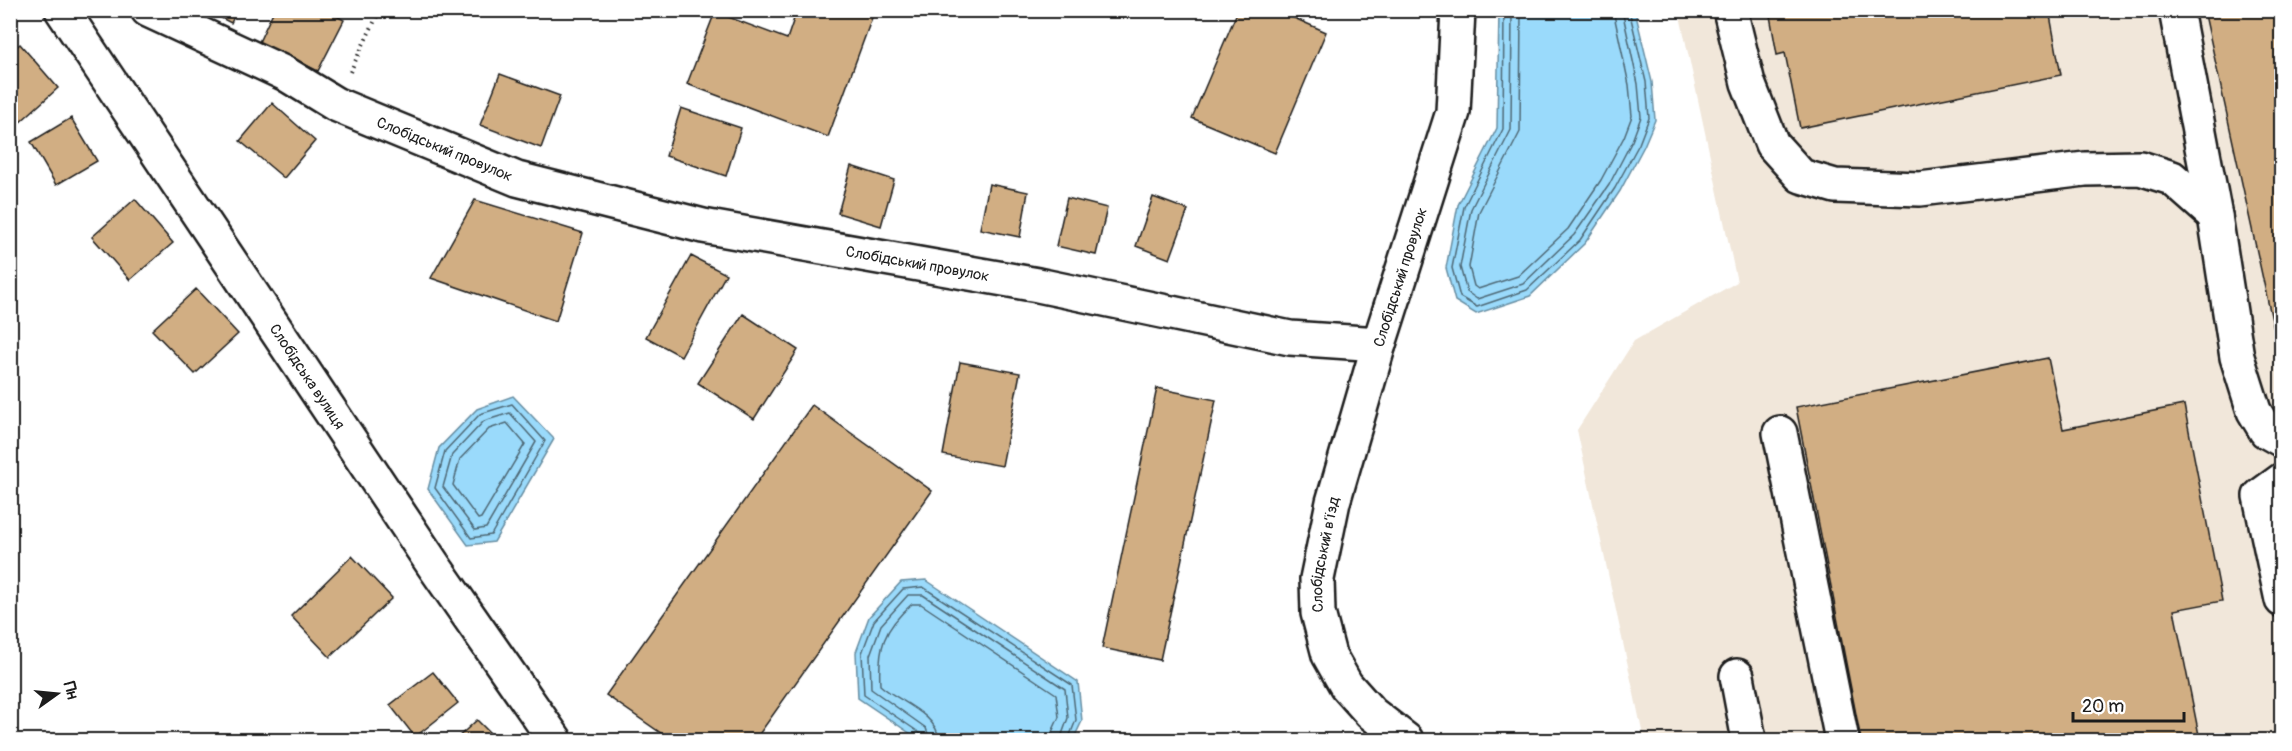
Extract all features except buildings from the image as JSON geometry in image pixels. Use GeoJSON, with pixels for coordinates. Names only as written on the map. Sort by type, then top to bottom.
{"type":"FeatureCollection","features":[{"type":"Feature","properties":{"kind":"street","name":"Слобідська вулиця"},"geometry":{"type":"LineString","coordinates":[[62,10],[434,566],[555,741]]}},
{"type":"Feature","properties":{"kind":"street","name":"Слобідський провулок"},"geometry":{"type":"LineString","coordinates":[[148,10],[286,74],[335,104],[517,179],[703,226],[1038,285],[1290,338],[1379,344],[1453,112],[1458,10]]}},
{"type":"Feature","properties":{"kind":"street"},"geometry":{"type":"LineString","coordinates":[[1730,10],[1748,83],[1772,144],[1802,176],[1835,186],[1920,189],[2085,169],[2140,168],[2172,178],[2215,216]]}},
{"type":"Feature","properties":{"kind":"street"},"geometry":{"type":"LineString","coordinates":[[2176,10],[2215,216],[2237,357],[2254,411],[2266,431],[2282,440]]}},
{"type":"Feature","properties":{"kind":"street","name":"Слобідський в’їзд"},"geometry":{"type":"LineString","coordinates":[[1379,344],[1333,502],[1317,579],[1318,614],[1329,655],[1346,685],[1371,712],[1406,741]]}},
{"type":"Feature","properties":{"kind":"street"},"geometry":{"type":"LineString","coordinates":[[1780,433],[1842,741]]}},
{"type":"Feature","properties":{"kind":"street"},"geometry":{"type":"LineString","coordinates":[[2282,480],[2260,496],[2282,600]]}},
{"type":"Feature","properties":{"kind":"street"},"geometry":{"type":"LineString","coordinates":[[1737,676],[1749,741]]}},
{"type":"Feature","properties":{"kind":"path"},"geometry":{"type":"LineString","coordinates":[[335,104],[380,10]]}},
{"type":"Feature","properties":{"kind":"shaded area"},"geometry":{"type":"Polygon","coordinates":[[[1679,11],[2281,11],[2281,740],[1644,740],[1577,430],[1634,341],[1737,282],[1679,11]]]}},
{"type":"Feature","properties":{"kind":"water"},"geometry":{"type":"Polygon","coordinates":[[[1499,11],[1635,11],[1652,82],[1655,120],[1620,191],[1585,243],[1530,296],[1476,314],[1455,301],[1446,268],[1458,205],[1497,128],[1499,11]]]}},
{"type":"Feature","properties":{"kind":"water"},"geometry":{"type":"Polygon","coordinates":[[[513,396],[554,439],[494,542],[468,545],[428,489],[439,448],[477,409],[513,396]]]}},
{"type":"Feature","properties":{"kind":"water"},"geometry":{"type":"Polygon","coordinates":[[[926,580],[1078,682],[1082,721],[1073,740],[920,740],[858,698],[856,652],[869,617],[901,582],[926,580]]]}}]}
